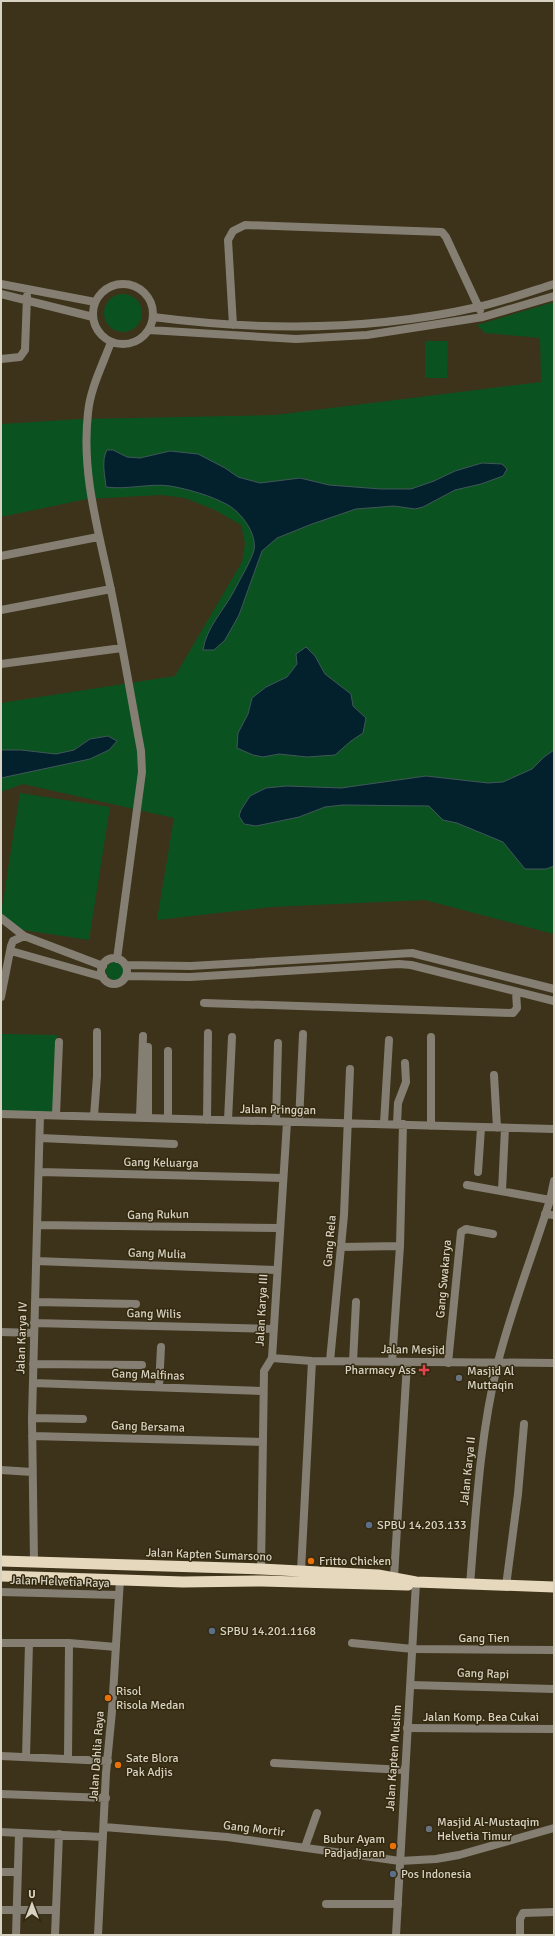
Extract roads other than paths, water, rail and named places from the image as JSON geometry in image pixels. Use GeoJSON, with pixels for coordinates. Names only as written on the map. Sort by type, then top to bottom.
{"type":"FeatureCollection","features":[{"type":"Feature","properties":{"kind":"highway","name":"Jalan Kapten Sumarsono"},"geometry":{"type":"LineString","coordinates":[[1,1561],[261,1569],[394,1577],[416,1582],[554,1587]]}},
{"type":"Feature","properties":{"kind":"highway","name":"Jalan Kapten Sumarsono"},"geometry":{"type":"LineString","coordinates":[[1,1576],[183,1582],[407,1585],[416,1582]]}},
{"type":"Feature","properties":{"kind":"street"},"geometry":{"type":"LineString","coordinates":[[233,325],[228,240],[233,231],[245,225],[442,232],[446,237],[483,317]]}},
{"type":"Feature","properties":{"kind":"street"},"geometry":{"type":"LineString","coordinates":[[122,283],[132,285],[142,290],[153,306],[153,317],[149,330],[139,340],[130,343],[120,344],[112,342],[97,330],[93,317],[96,302],[100,294],[112,285],[122,283]]}},
{"type":"Feature","properties":{"kind":"street"},"geometry":{"type":"LineString","coordinates":[[1,284],[96,302]]}},
{"type":"Feature","properties":{"kind":"street"},"geometry":{"type":"LineString","coordinates":[[153,317],[202,323],[295,328],[357,325],[396,321],[478,306],[554,284]]}},
{"type":"Feature","properties":{"kind":"street"},"geometry":{"type":"LineString","coordinates":[[1,359],[16,358],[23,354],[25,350],[27,289]]}},
{"type":"Feature","properties":{"kind":"street"},"geometry":{"type":"LineString","coordinates":[[1,294],[93,317]]}},
{"type":"Feature","properties":{"kind":"street"},"geometry":{"type":"LineString","coordinates":[[149,330],[296,339],[367,335],[483,317],[554,296]]}},
{"type":"Feature","properties":{"kind":"street"},"geometry":{"type":"LineString","coordinates":[[112,342],[94,389],[88,412],[86,456],[98,537],[111,589],[141,751],[142,772],[117,958]]}},
{"type":"Feature","properties":{"kind":"street"},"geometry":{"type":"LineString","coordinates":[[1,556],[98,537]]}},
{"type":"Feature","properties":{"kind":"street"},"geometry":{"type":"LineString","coordinates":[[1,610],[111,589]]}},
{"type":"Feature","properties":{"kind":"street"},"geometry":{"type":"LineString","coordinates":[[1,664],[122,648]]}},
{"type":"Feature","properties":{"kind":"street"},"geometry":{"type":"LineString","coordinates":[[1,918],[24,936],[103,966]]}},
{"type":"Feature","properties":{"kind":"street"},"geometry":{"type":"LineString","coordinates":[[1,997],[13,941],[24,936]]}},
{"type":"Feature","properties":{"kind":"street"},"geometry":{"type":"LineString","coordinates":[[11,951],[103,977],[113,984],[120,982],[126,976],[126,965]]}},
{"type":"Feature","properties":{"kind":"street"},"geometry":{"type":"LineString","coordinates":[[117,958],[126,965],[191,966],[412,953],[554,989]]}},
{"type":"Feature","properties":{"kind":"street"},"geometry":{"type":"LineString","coordinates":[[103,977],[103,966],[108,960],[117,958]]}},
{"type":"Feature","properties":{"kind":"street"},"geometry":{"type":"LineString","coordinates":[[299,960],[300,970]]}},
{"type":"Feature","properties":{"kind":"street"},"geometry":{"type":"LineString","coordinates":[[126,976],[190,977],[399,964],[411,965],[554,1001]]}},
{"type":"Feature","properties":{"kind":"street"},"geometry":{"type":"LineString","coordinates":[[471,981],[476,970]]}},
{"type":"Feature","properties":{"kind":"street"},"geometry":{"type":"LineString","coordinates":[[204,1003],[513,1012],[516,1008],[516,992]]}},
{"type":"Feature","properties":{"kind":"street"},"geometry":{"type":"LineString","coordinates":[[94,1116],[97,1076],[97,1032]]}},
{"type":"Feature","properties":{"kind":"street"},"geometry":{"type":"LineString","coordinates":[[207,1120],[208,1033]]}},
{"type":"Feature","properties":{"kind":"street"},"geometry":{"type":"LineString","coordinates":[[299,1122],[303,1034]]}},
{"type":"Feature","properties":{"kind":"street"},"geometry":{"type":"LineString","coordinates":[[143,1036],[144,1117]]}},
{"type":"Feature","properties":{"kind":"street"},"geometry":{"type":"LineString","coordinates":[[431,1036],[431,1126]]}},
{"type":"Feature","properties":{"kind":"street"},"geometry":{"type":"LineString","coordinates":[[228,1120],[232,1037]]}},
{"type":"Feature","properties":{"kind":"street"},"geometry":{"type":"LineString","coordinates":[[384,1123],[389,1040]]}},
{"type":"Feature","properties":{"kind":"street"},"geometry":{"type":"LineString","coordinates":[[56,1115],[59,1042]]}},
{"type":"Feature","properties":{"kind":"street"},"geometry":{"type":"LineString","coordinates":[[276,1121],[278,1043]]}},
{"type":"Feature","properties":{"kind":"street"},"geometry":{"type":"LineString","coordinates":[[144,1117],[148,1047]]}},
{"type":"Feature","properties":{"kind":"street"},"geometry":{"type":"LineString","coordinates":[[168,1052],[168,1118]]}},
{"type":"Feature","properties":{"kind":"street"},"geometry":{"type":"LineString","coordinates":[[392,1362],[400,1246],[400,1124],[398,1103],[406,1082],[405,1063]]}},
{"type":"Feature","properties":{"kind":"street","name":"Gang Rela"},"geometry":{"type":"LineString","coordinates":[[330,1361],[344,1215],[350,1069]]}},
{"type":"Feature","properties":{"kind":"street"},"geometry":{"type":"LineString","coordinates":[[494,1075],[497,1128]]}},
{"type":"Feature","properties":{"kind":"street","name":"Jalan Pringgan"},"geometry":{"type":"LineString","coordinates":[[1,1114],[287,1122],[384,1123],[481,1128],[554,1129]]}},
{"type":"Feature","properties":{"kind":"street","name":"Jalan Karya IV"},"geometry":{"type":"LineString","coordinates":[[34,1562],[32,1418],[40,1115]]}},
{"type":"Feature","properties":{"kind":"street","name":"Jalan Karya III"},"geometry":{"type":"LineString","coordinates":[[261,1569],[264,1371],[272,1358],[276,1270],[287,1122]]}},
{"type":"Feature","properties":{"kind":"street"},"geometry":{"type":"LineString","coordinates":[[478,1172],[481,1128]]}},
{"type":"Feature","properties":{"kind":"street"},"geometry":{"type":"LineString","coordinates":[[502,1191],[505,1128]]}},
{"type":"Feature","properties":{"kind":"street"},"geometry":{"type":"LineString","coordinates":[[40,1138],[174,1144]]}},
{"type":"Feature","properties":{"kind":"street","name":"Gang Keluarga"},"geometry":{"type":"LineString","coordinates":[[39,1172],[283,1178]]}},
{"type":"Feature","properties":{"kind":"street","name":"Jalan Karya II"},"geometry":{"type":"LineString","coordinates":[[470,1585],[479,1469],[487,1414],[498,1361],[550,1200],[554,1181]]}},
{"type":"Feature","properties":{"kind":"street"},"geometry":{"type":"LineString","coordinates":[[467,1185],[550,1200]]}},
{"type":"Feature","properties":{"kind":"street"},"geometry":{"type":"LineString","coordinates":[[545,1214],[554,1215]]}},
{"type":"Feature","properties":{"kind":"street","name":"Gang Rukun"},"geometry":{"type":"LineString","coordinates":[[37,1225],[279,1228]]}},
{"type":"Feature","properties":{"kind":"street","name":"Gang Swakarya"},"geometry":{"type":"LineString","coordinates":[[448,1362],[461,1232],[466,1229],[493,1234]]}},
{"type":"Feature","properties":{"kind":"street"},"geometry":{"type":"LineString","coordinates":[[341,1247],[400,1246]]}},
{"type":"Feature","properties":{"kind":"street","name":"Gang Mulia"},"geometry":{"type":"LineString","coordinates":[[36,1261],[276,1270]]}},
{"type":"Feature","properties":{"kind":"street"},"geometry":{"type":"LineString","coordinates":[[35,1302],[136,1304]]}},
{"type":"Feature","properties":{"kind":"street"},"geometry":{"type":"LineString","coordinates":[[353,1362],[356,1302]]}},
{"type":"Feature","properties":{"kind":"street","name":"Gang Wilis"},"geometry":{"type":"LineString","coordinates":[[34,1323],[273,1328]]}},
{"type":"Feature","properties":{"kind":"street"},"geometry":{"type":"LineString","coordinates":[[1,1332],[34,1333]]}},
{"type":"Feature","properties":{"kind":"street"},"geometry":{"type":"LineString","coordinates":[[159,1387],[161,1347]]}},
{"type":"Feature","properties":{"kind":"street","name":"Jalan Mesjid"},"geometry":{"type":"LineString","coordinates":[[272,1358],[353,1362],[498,1361],[554,1363]]}},
{"type":"Feature","properties":{"kind":"street"},"geometry":{"type":"LineString","coordinates":[[301,1571],[312,1361]]}},
{"type":"Feature","properties":{"kind":"street"},"geometry":{"type":"LineString","coordinates":[[394,1577],[407,1362]]}},
{"type":"Feature","properties":{"kind":"street"},"geometry":{"type":"LineString","coordinates":[[33,1364],[142,1365]]}},
{"type":"Feature","properties":{"kind":"street","name":"Gang Malfinas"},"geometry":{"type":"LineString","coordinates":[[33,1383],[263,1391]]}},
{"type":"Feature","properties":{"kind":"street"},"geometry":{"type":"LineString","coordinates":[[32,1418],[83,1419]]}},
{"type":"Feature","properties":{"kind":"street"},"geometry":{"type":"LineString","coordinates":[[506,1586],[518,1494],[524,1424]]}},
{"type":"Feature","properties":{"kind":"street","name":"Gang Bersama"},"geometry":{"type":"LineString","coordinates":[[32,1436],[263,1442]]}},
{"type":"Feature","properties":{"kind":"street"},"geometry":{"type":"LineString","coordinates":[[1,1470],[32,1472]]}},
{"type":"Feature","properties":{"kind":"street","name":"Jalan Dahlia Raya"},"geometry":{"type":"LineString","coordinates":[[98,1935],[120,1579]]}},
{"type":"Feature","properties":{"kind":"street","name":"Jalan Kapten Muslim"},"geometry":{"type":"LineString","coordinates":[[396,1935],[404,1770],[411,1685],[416,1582]]}},
{"type":"Feature","properties":{"kind":"street","name":"Jalan Helvetia Raya"},"geometry":{"type":"LineString","coordinates":[[1,1592],[118,1596]]}},
{"type":"Feature","properties":{"kind":"street"},"geometry":{"type":"LineString","coordinates":[[1,1643],[69,1643],[116,1646]]}},
{"type":"Feature","properties":{"kind":"street"},"geometry":{"type":"LineString","coordinates":[[26,1757],[29,1643]]}},
{"type":"Feature","properties":{"kind":"street"},"geometry":{"type":"LineString","coordinates":[[68,1758],[69,1643]]}},
{"type":"Feature","properties":{"kind":"street","name":"Gang Tien"},"geometry":{"type":"LineString","coordinates":[[352,1643],[413,1649],[554,1650]]}},
{"type":"Feature","properties":{"kind":"street","name":"Gang Rapi"},"geometry":{"type":"LineString","coordinates":[[411,1685],[554,1689]]}},
{"type":"Feature","properties":{"kind":"street","name":"Jalan Komp. Bea Cukai"},"geometry":{"type":"LineString","coordinates":[[408,1728],[554,1729]]}},
{"type":"Feature","properties":{"kind":"street"},"geometry":{"type":"LineString","coordinates":[[1,1756],[108,1761]]}},
{"type":"Feature","properties":{"kind":"street"},"geometry":{"type":"LineString","coordinates":[[274,1763],[404,1770]]}},
{"type":"Feature","properties":{"kind":"street"},"geometry":{"type":"LineString","coordinates":[[1,1794],[106,1798]]}},
{"type":"Feature","properties":{"kind":"street"},"geometry":{"type":"LineString","coordinates":[[305,1847],[318,1813]]}},
{"type":"Feature","properties":{"kind":"street","name":"Gang Mortir"},"geometry":{"type":"LineString","coordinates":[[104,1827],[227,1837],[400,1861]]}},
{"type":"Feature","properties":{"kind":"street"},"geometry":{"type":"LineString","coordinates":[[400,1861],[436,1859],[459,1855],[554,1828]]}},
{"type":"Feature","properties":{"kind":"street"},"geometry":{"type":"LineString","coordinates":[[1,1832],[103,1837]]}},
{"type":"Feature","properties":{"kind":"street"},"geometry":{"type":"LineString","coordinates":[[16,1935],[19,1833]]}},
{"type":"Feature","properties":{"kind":"street"},"geometry":{"type":"LineString","coordinates":[[55,1935],[59,1834]]}},
{"type":"Feature","properties":{"kind":"street"},"geometry":{"type":"LineString","coordinates":[[1,1872],[18,1872]]}},
{"type":"Feature","properties":{"kind":"street"},"geometry":{"type":"LineString","coordinates":[[326,1904],[398,1904]]}},
{"type":"Feature","properties":{"kind":"street"},"geometry":{"type":"LineString","coordinates":[[1,1910],[56,1910]]}},
{"type":"Feature","properties":{"kind":"street"},"geometry":{"type":"LineString","coordinates":[[520,1935],[520,1919],[523,1913],[554,1912]]}},
{"type":"Feature","properties":{"kind":"water"},"geometry":{"type":"Polygon","coordinates":[[[107,450],[113,450],[127,457],[140,458],[170,451],[198,454],[225,468],[238,477],[260,483],[300,478],[329,485],[381,489],[411,489],[434,481],[455,471],[482,463],[502,464],[507,469],[503,476],[481,484],[455,490],[423,507],[415,509],[394,506],[356,509],[277,538],[262,551],[239,615],[225,640],[214,650],[203,650],[211,627],[230,598],[253,554],[254,544],[251,531],[238,513],[228,505],[200,493],[162,485],[122,488],[106,487],[104,458],[107,450]]]}},
{"type":"Feature","properties":{"kind":"water"},"geometry":{"type":"Polygon","coordinates":[[[306,647],[315,656],[325,674],[351,694],[353,706],[366,718],[363,733],[335,755],[307,757],[279,754],[263,757],[253,755],[237,748],[238,733],[248,714],[252,698],[266,687],[287,677],[297,664],[296,654],[306,647]]]}},
{"type":"Feature","properties":{"kind":"water"},"geometry":{"type":"Polygon","coordinates":[[[108,736],[117,741],[109,750],[90,759],[1,778],[1,750],[21,750],[56,754],[74,750],[90,739],[108,736]]]}},
{"type":"Feature","properties":{"kind":"water"},"geometry":{"type":"Polygon","coordinates":[[[554,750],[554,866],[546,869],[525,869],[503,842],[457,823],[443,820],[429,806],[343,805],[325,807],[299,817],[256,826],[244,824],[239,816],[250,796],[266,788],[287,786],[341,788],[426,776],[488,783],[503,782],[532,769],[544,757],[554,750]]]}},
{"type":"Feature","properties":{"kind":"place","name":"Pharmacy Ass"},"geometry":{"type":"Point","coordinates":[424,1370]}},
{"type":"Feature","properties":{"kind":"place","name":"Masjid Al Muttaqin"},"geometry":{"type":"Point","coordinates":[459,1378]}},
{"type":"Feature","properties":{"kind":"place","name":"SPBU 14.203.133"},"geometry":{"type":"Point","coordinates":[369,1525]}},
{"type":"Feature","properties":{"kind":"place","name":"Fritto Chicken"},"geometry":{"type":"Point","coordinates":[311,1561]}},
{"type":"Feature","properties":{"kind":"place","name":"SPBU 14.201.1168"},"geometry":{"type":"Point","coordinates":[212,1631]}},
{"type":"Feature","properties":{"kind":"place","name":"Risol Risola Medan"},"geometry":{"type":"Point","coordinates":[108,1698]}},
{"type":"Feature","properties":{"kind":"place","name":"Sate Blora Pak Adjis"},"geometry":{"type":"Point","coordinates":[118,1765]}},
{"type":"Feature","properties":{"kind":"place","name":"Masjid Al-Mustaqim Helvetia Timur"},"geometry":{"type":"Point","coordinates":[429,1829]}},
{"type":"Feature","properties":{"kind":"place","name":"Bubur Ayam Padjadjaran"},"geometry":{"type":"Point","coordinates":[393,1846]}},
{"type":"Feature","properties":{"kind":"place","name":"Pos Indonesia"},"geometry":{"type":"Point","coordinates":[393,1874]}}]}
